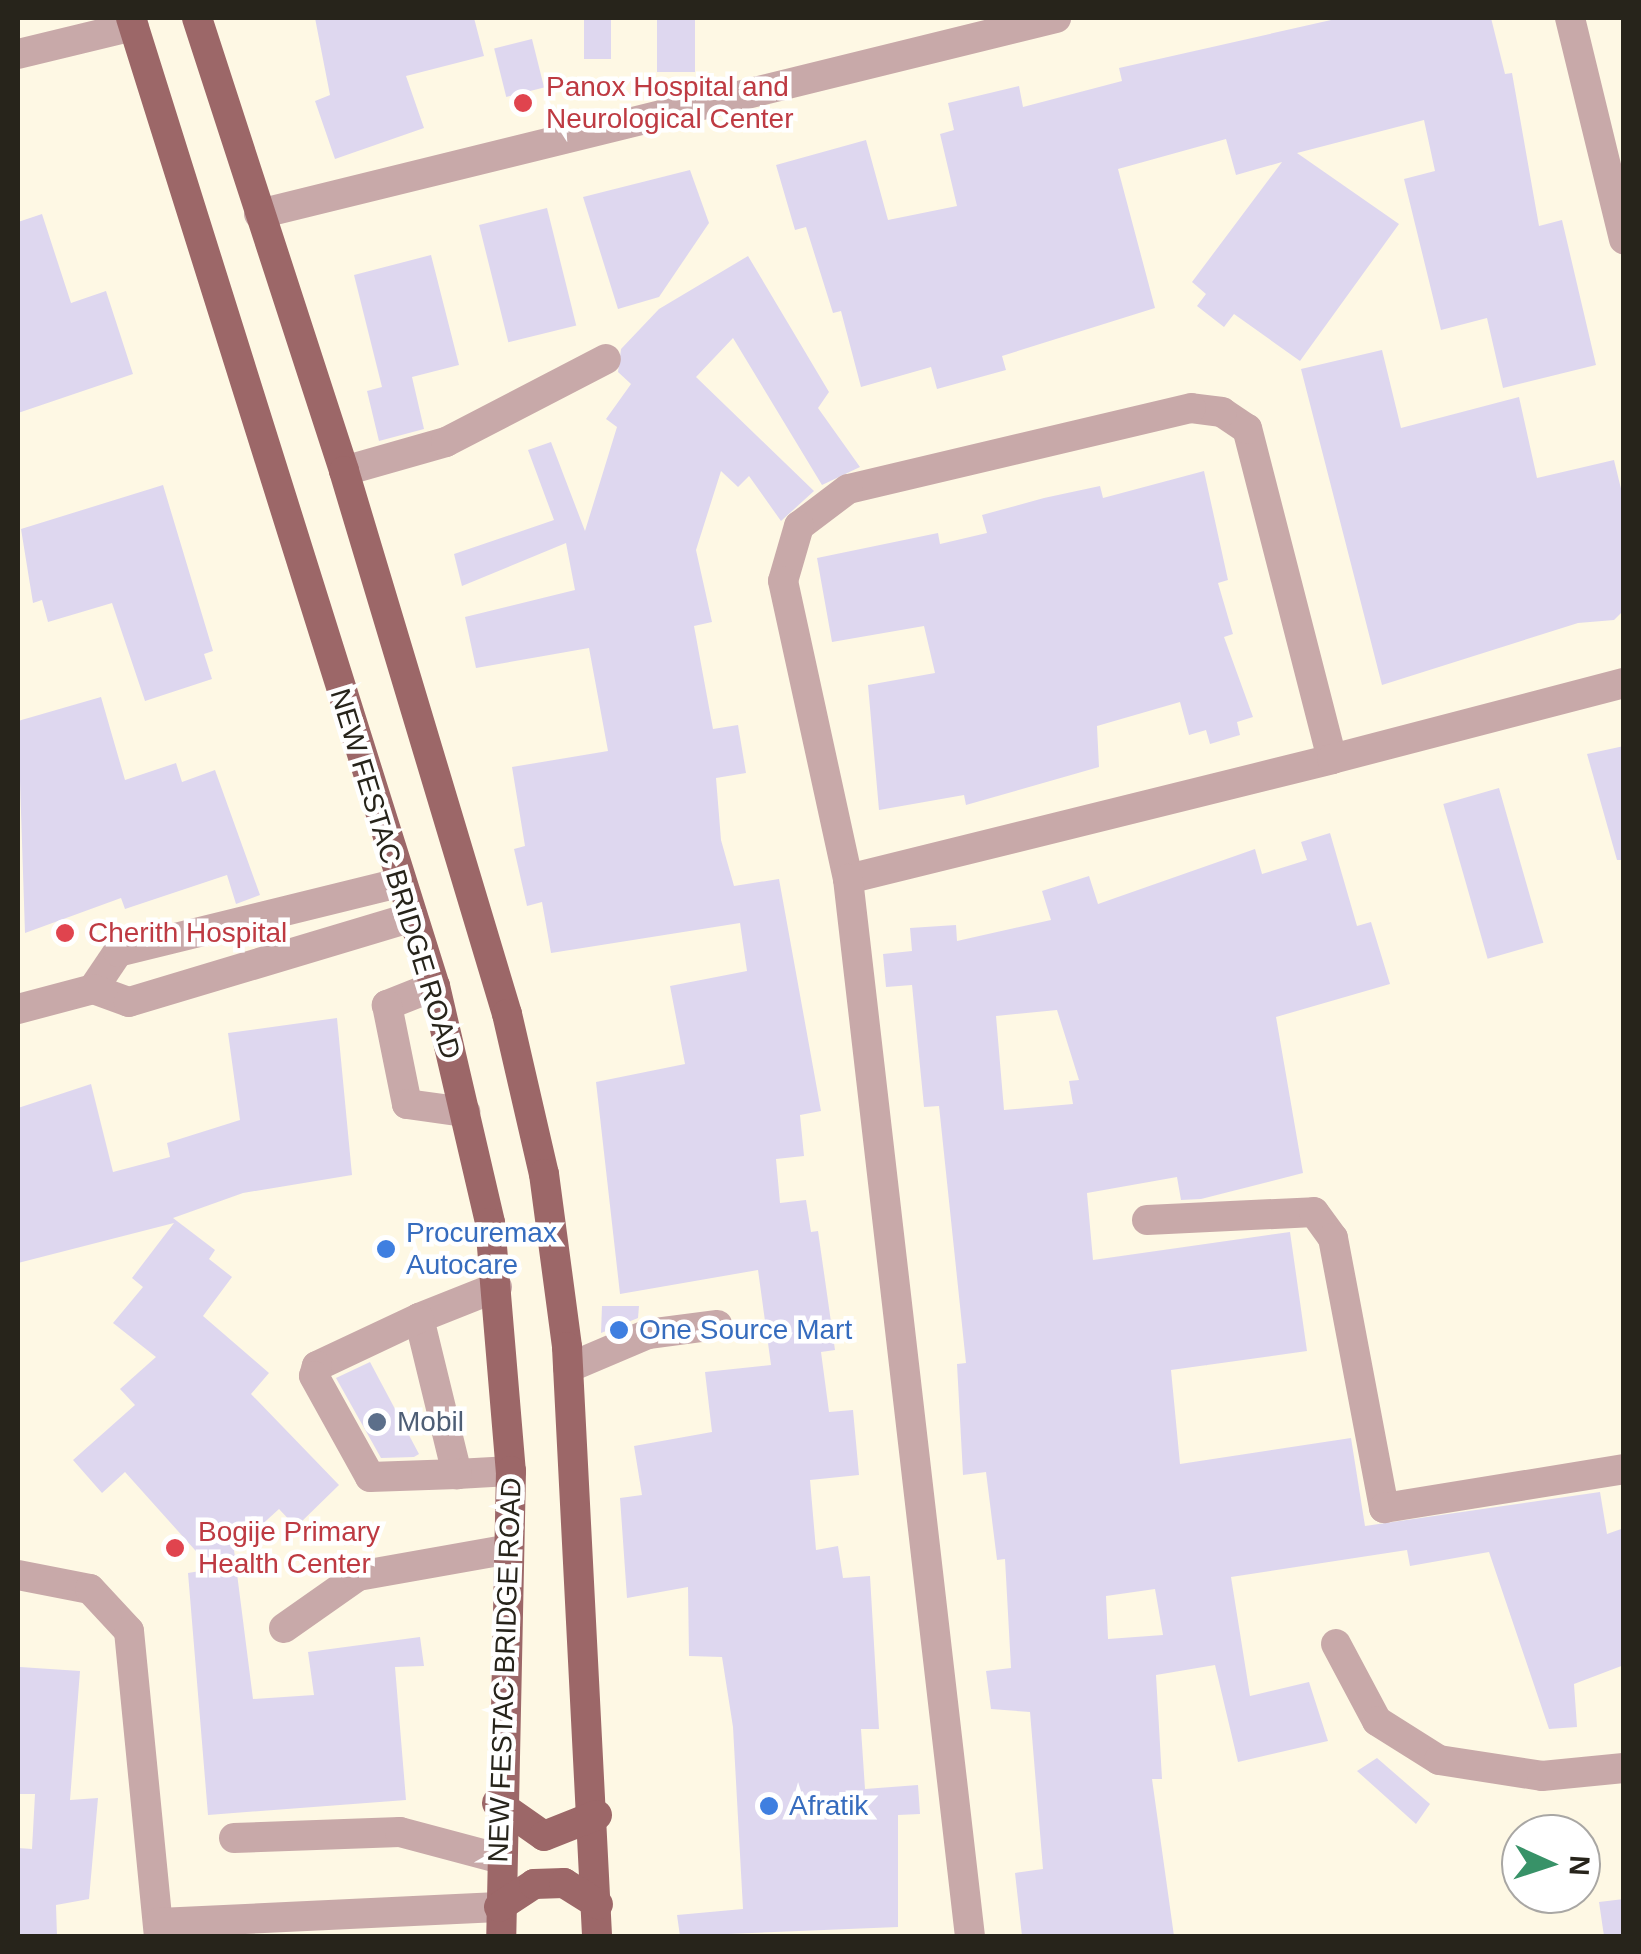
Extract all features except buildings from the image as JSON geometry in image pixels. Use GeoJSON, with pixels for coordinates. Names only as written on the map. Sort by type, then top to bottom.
{"type":"FeatureCollection","features":[{"type":"Feature","properties":{"kind":"main road"},"geometry":{"type":"LineString","coordinates":[[197,18],[344,470],[507,1014],[544,1174],[568,1368],[597,1815],[598,1936]]}},
{"type":"Feature","properties":{"kind":"main road","name":"NEW FESTAC BRIDGE ROAD"},"geometry":{"type":"LineString","coordinates":[[132,22],[398,884],[435,986],[465,1112],[497,1287],[511,1471],[497,1803],[500,1922]]}},
{"type":"Feature","properties":{"kind":"main road"},"geometry":{"type":"LineString","coordinates":[[497,1803],[544,1836],[597,1815]]}},
{"type":"Feature","properties":{"kind":"main road"},"geometry":{"type":"LineString","coordinates":[[500,1922],[534,1884],[564,1883],[598,1904]]}},
{"type":"Feature","properties":{"kind":"street"},"geometry":{"type":"LineString","coordinates":[[259,214],[1056,18]]}},
{"type":"Feature","properties":{"kind":"street"},"geometry":{"type":"LineString","coordinates":[[1570,18],[1624,240]]}},
{"type":"Feature","properties":{"kind":"street"},"geometry":{"type":"LineString","coordinates":[[18,54],[132,22]]}},
{"type":"Feature","properties":{"kind":"street"},"geometry":{"type":"LineString","coordinates":[[344,470],[446,442],[606,358]]}},
{"type":"Feature","properties":{"kind":"street"},"geometry":{"type":"LineString","coordinates":[[970,1936],[848,879],[783,582],[800,526],[848,490],[1192,408],[1222,412],[1247,429],[1332,759]]}},
{"type":"Feature","properties":{"kind":"street"},"geometry":{"type":"LineString","coordinates":[[848,879],[1624,683]]}},
{"type":"Feature","properties":{"kind":"street"},"geometry":{"type":"LineString","coordinates":[[93,988],[118,952],[340,905],[398,884]]}},
{"type":"Feature","properties":{"kind":"street"},"geometry":{"type":"LineString","coordinates":[[18,1009],[93,988],[129,1002],[409,918]]}},
{"type":"Feature","properties":{"kind":"street"},"geometry":{"type":"LineString","coordinates":[[435,986],[387,1005],[407,1104],[465,1112]]}},
{"type":"Feature","properties":{"kind":"street"},"geometry":{"type":"LineString","coordinates":[[1146,1220],[1314,1212],[1333,1238],[1384,1508],[1624,1468]]}},
{"type":"Feature","properties":{"kind":"street"},"geometry":{"type":"LineString","coordinates":[[497,1287],[316,1366],[314,1376],[370,1477],[511,1471]]}},
{"type":"Feature","properties":{"kind":"street"},"geometry":{"type":"LineString","coordinates":[[419,1318],[458,1474]]}},
{"type":"Feature","properties":{"kind":"street"},"geometry":{"type":"LineString","coordinates":[[568,1368],[648,1334],[717,1325]]}},
{"type":"Feature","properties":{"kind":"street"},"geometry":{"type":"LineString","coordinates":[[284,1628],[358,1576],[508,1548]]}},
{"type":"Feature","properties":{"kind":"street"},"geometry":{"type":"LineString","coordinates":[[18,1575],[90,1589],[130,1631],[159,1930],[500,1922]]}},
{"type":"Feature","properties":{"kind":"street"},"geometry":{"type":"LineString","coordinates":[[1336,1644],[1377,1721],[1440,1760],[1542,1776],[1624,1768]]}},
{"type":"Feature","properties":{"kind":"street"},"geometry":{"type":"LineString","coordinates":[[234,1838],[400,1832],[498,1858]]}},
{"type":"Feature","properties":{"kind":"place","name":"Panox Hospital and Neurological Center"},"geometry":{"type":"Point","coordinates":[523,103]}},
{"type":"Feature","properties":{"kind":"place","name":"Cherith Hospital"},"geometry":{"type":"Point","coordinates":[65,933]}},
{"type":"Feature","properties":{"kind":"place","name":"Procuremax Autocare"},"geometry":{"type":"Point","coordinates":[386,1249]}},
{"type":"Feature","properties":{"kind":"place","name":"One Source Mart"},"geometry":{"type":"Point","coordinates":[619,1330]}},
{"type":"Feature","properties":{"kind":"place","name":"Mobil"},"geometry":{"type":"Point","coordinates":[377,1422]}},
{"type":"Feature","properties":{"kind":"place","name":"Bogije Primary Health Center"},"geometry":{"type":"Point","coordinates":[175,1548]}},
{"type":"Feature","properties":{"kind":"place","name":"Afratik"},"geometry":{"type":"Point","coordinates":[769,1806]}}]}
